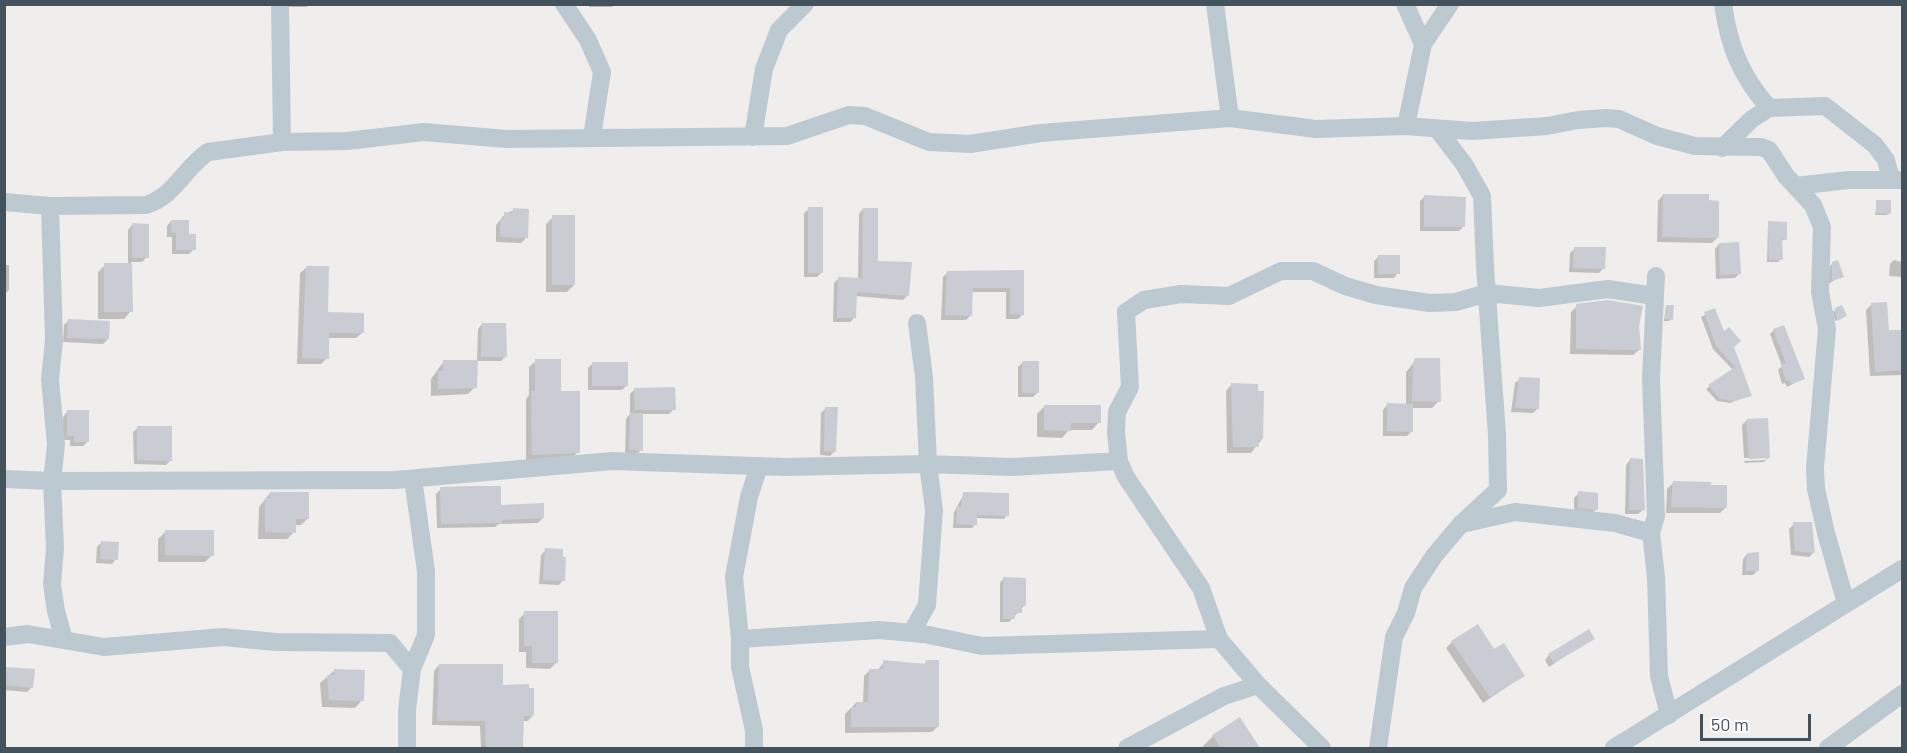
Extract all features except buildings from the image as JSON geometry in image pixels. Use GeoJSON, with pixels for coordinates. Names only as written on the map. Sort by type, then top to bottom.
{"type":"FeatureCollection","features":[{"type":"Feature","properties":{"kind":"street"},"geometry":{"type":"LineString","coordinates":[[280,4],[282,142]]}},
{"type":"Feature","properties":{"kind":"street"},"geometry":{"type":"LineString","coordinates":[[564,4],[588,40],[602,72],[592,137]]}},
{"type":"Feature","properties":{"kind":"street"},"geometry":{"type":"LineString","coordinates":[[753,136],[764,69],[778,30],[805,4]]}},
{"type":"Feature","properties":{"kind":"street"},"geometry":{"type":"LineString","coordinates":[[1215,4],[1230,118]]}},
{"type":"Feature","properties":{"kind":"street"},"geometry":{"type":"LineString","coordinates":[[1406,4],[1423,44]]}},
{"type":"Feature","properties":{"kind":"street"},"geometry":{"type":"LineString","coordinates":[[1406,126],[1423,44],[1450,4]]}},
{"type":"Feature","properties":{"kind":"street"},"geometry":{"type":"LineString","coordinates":[[1723,4],[1732,48],[1748,84],[1769,108]]}},
{"type":"Feature","properties":{"kind":"street"},"geometry":{"type":"LineString","coordinates":[[1722,148],[1752,119],[1769,108],[1825,106],[1875,145],[1897,179],[1795,186]]}},
{"type":"Feature","properties":{"kind":"street"},"geometry":{"type":"LineString","coordinates":[[4,202],[50,206],[146,205],[162,200],[198,159],[208,152],[282,142],[347,141],[424,132],[507,139],[787,136],[849,115],[865,116],[929,142],[969,144],[1041,133],[1230,118],[1316,129],[1406,126],[1472,131],[1536,127],[1606,118],[1629,122],[1658,135],[1695,146],[1761,147],[1769,150],[1795,186],[1813,205],[1822,227],[1820,292],[1827,329],[1815,468],[1816,489],[1846,603]]}},
{"type":"Feature","properties":{"kind":"street"},"geometry":{"type":"LineString","coordinates":[[1378,748],[1394,637],[1406,613],[1413,588],[1434,556],[1461,524],[1498,490],[1497,435],[1482,196],[1464,164],[1437,129]]}},
{"type":"Feature","properties":{"kind":"street"},"geometry":{"type":"LineString","coordinates":[[50,206],[54,340],[50,379],[56,445],[52,481],[55,548],[52,584],[64,640]]}},
{"type":"Feature","properties":{"kind":"street"},"geometry":{"type":"LineString","coordinates":[[1322,748],[1258,685],[1219,639],[1201,588],[1126,477],[1119,461],[1117,412],[1131,387],[1125,312],[1144,300],[1182,294],[1229,296],[1281,271],[1312,271],[1345,286],[1376,295],[1429,303],[1456,302],[1487,293],[1539,298],[1608,290],[1654,296]]}},
{"type":"Feature","properties":{"kind":"street"},"geometry":{"type":"LineString","coordinates":[[1656,276],[1651,389],[1656,516],[1651,534],[1656,577],[1659,676],[1669,715]]}},
{"type":"Feature","properties":{"kind":"street"},"geometry":{"type":"LineString","coordinates":[[911,633],[927,605],[931,576],[934,510],[928,464],[924,377],[918,322]]}},
{"type":"Feature","properties":{"kind":"street"},"geometry":{"type":"LineString","coordinates":[[4,479],[52,481],[413,479],[612,461],[759,466],[928,464],[1012,467],[1119,461]]}},
{"type":"Feature","properties":{"kind":"street"},"geometry":{"type":"LineString","coordinates":[[754,748],[754,730],[740,667],[740,639],[734,577],[749,497],[759,466]]}},
{"type":"Feature","properties":{"kind":"street"},"geometry":{"type":"LineString","coordinates":[[407,748],[406,710],[412,669],[426,635],[426,571],[413,479]]}},
{"type":"Feature","properties":{"kind":"street"},"geometry":{"type":"LineString","coordinates":[[1461,524],[1515,512],[1615,523],[1651,534]]}},
{"type":"Feature","properties":{"kind":"street"},"geometry":{"type":"LineString","coordinates":[[1614,748],[1902,569]]}},
{"type":"Feature","properties":{"kind":"street"},"geometry":{"type":"LineString","coordinates":[[740,639],[841,630],[911,633],[982,646],[1219,639]]}},
{"type":"Feature","properties":{"kind":"street"},"geometry":{"type":"LineString","coordinates":[[4,637],[28,634],[104,647],[223,637],[276,642],[390,643],[412,669]]}},
{"type":"Feature","properties":{"kind":"street"},"geometry":{"type":"LineString","coordinates":[[1127,748],[1224,696],[1258,685]]}},
{"type":"Feature","properties":{"kind":"street"},"geometry":{"type":"LineString","coordinates":[[1828,748],[1902,694]]}}]}
